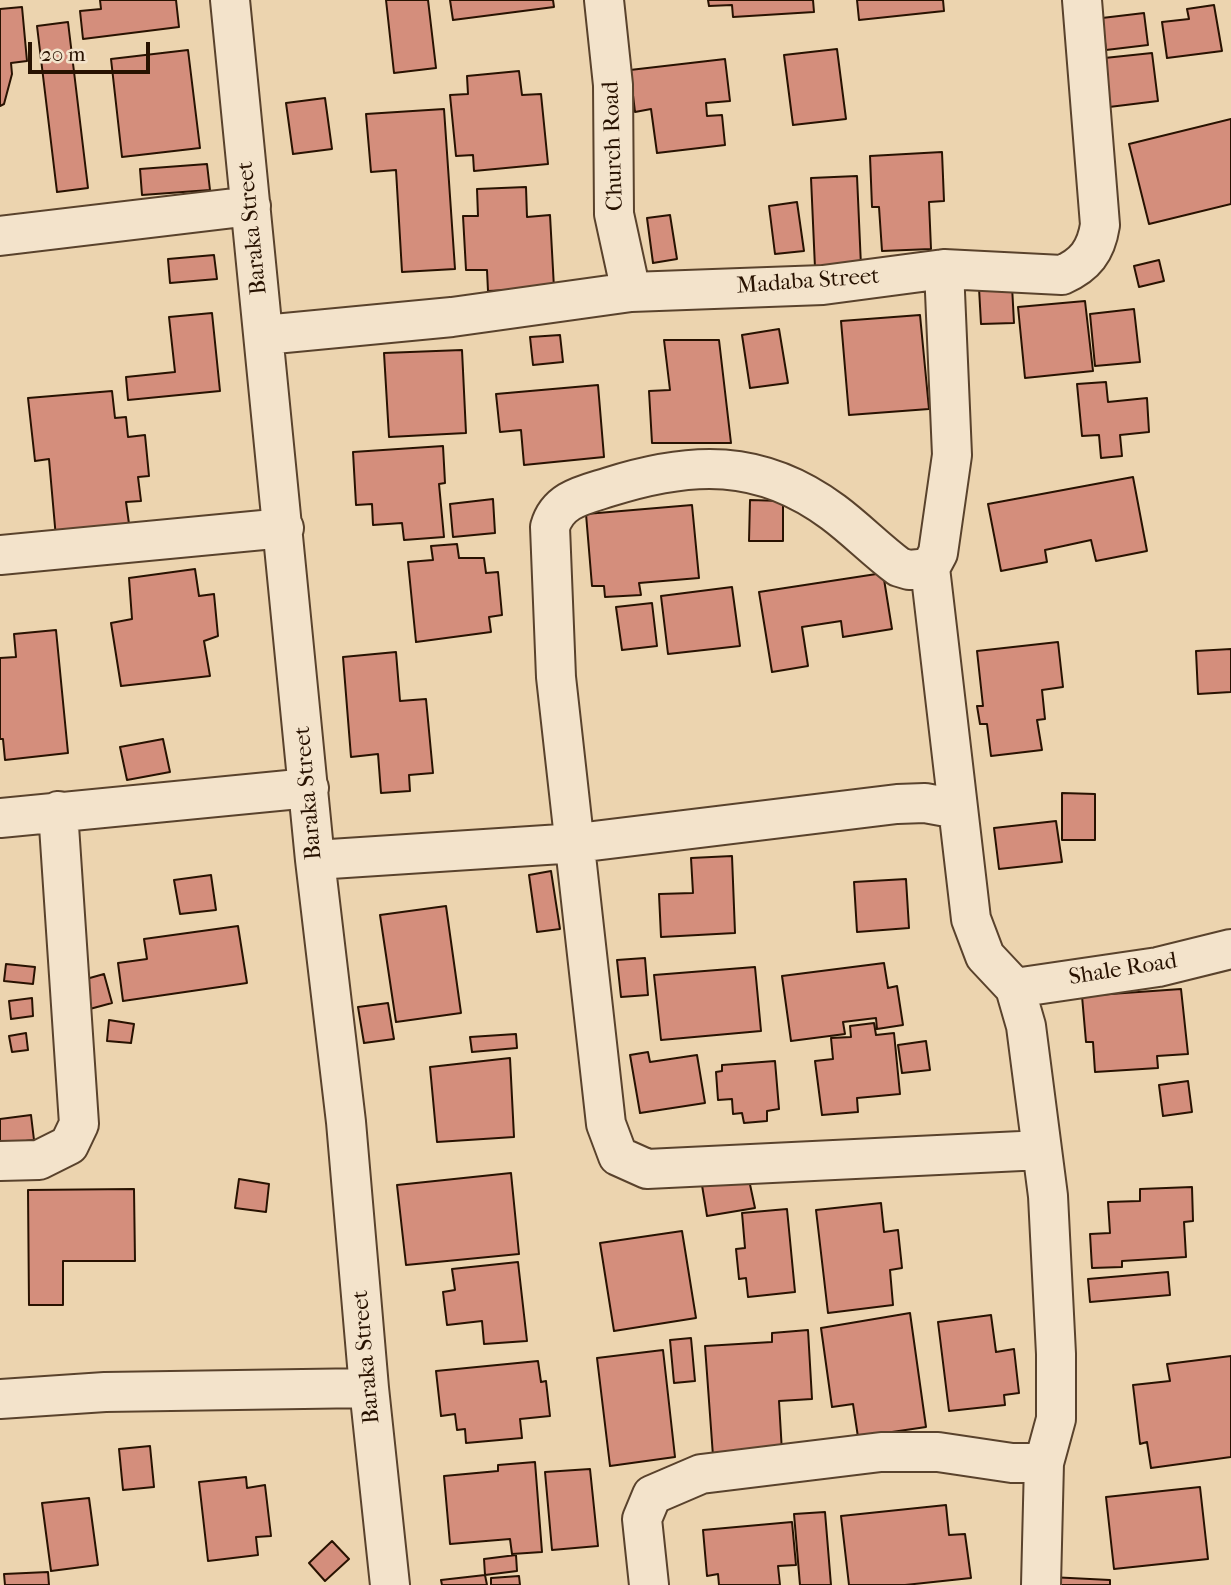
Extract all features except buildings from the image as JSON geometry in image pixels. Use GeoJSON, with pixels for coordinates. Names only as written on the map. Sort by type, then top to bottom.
{"type":"FeatureCollection","features":[{"type":"Feature","properties":{"kind":"street","name":"Baraka Street"},"geometry":{"type":"LineString","coordinates":[[230,0],[284,528],[314,860],[346,1122],[369,1388],[390,1585]]}},
{"type":"Feature","properties":{"kind":"street","name":"Church Road"},"geometry":{"type":"LineString","coordinates":[[604,0],[613,85],[614,214],[631,292]]}},
{"type":"Feature","properties":{"kind":"street","name":"Madaba Street"},"geometry":{"type":"LineString","coordinates":[[264,335],[452,317],[631,292],[823,285],[944,269],[1062,275],[1077,269],[1097,242],[1100,225],[1083,0]]}},
{"type":"Feature","properties":{"kind":"street"},"geometry":{"type":"LineString","coordinates":[[0,236],[251,206]]}},
{"type":"Feature","properties":{"kind":"street"},"geometry":{"type":"LineString","coordinates":[[944,269],[952,455],[938,553],[930,568],[971,919],[985,956],[1015,988],[1026,1026],[1042,1150],[1056,1354],[1056,1419],[1044,1463],[1041,1585]]}},
{"type":"Feature","properties":{"kind":"street"},"geometry":{"type":"LineString","coordinates":[[930,568],[909,570],[899,567],[833,513],[800,490],[769,476],[730,469],[673,470],[567,502],[553,517],[550,527],[556,677],[577,844],[606,1124],[618,1156],[647,1169],[1042,1150]]}},
{"type":"Feature","properties":{"kind":"street"},"geometry":{"type":"LineString","coordinates":[[0,555],[284,528]]}},
{"type":"Feature","properties":{"kind":"street"},"geometry":{"type":"LineString","coordinates":[[0,818],[309,788]]}},
{"type":"Feature","properties":{"kind":"street"},"geometry":{"type":"LineString","coordinates":[[314,860],[577,844],[897,804],[925,803],[958,809]]}},
{"type":"Feature","properties":{"kind":"street"},"geometry":{"type":"LineString","coordinates":[[0,1161],[39,1160],[69,1145],[79,1124],[58,811]]}},
{"type":"Feature","properties":{"kind":"street","name":"Shale Road"},"geometry":{"type":"LineString","coordinates":[[1015,988],[1158,967],[1231,949]]}},
{"type":"Feature","properties":{"kind":"street"},"geometry":{"type":"LineString","coordinates":[[0,1399],[105,1392],[369,1388]]}},
{"type":"Feature","properties":{"kind":"street"},"geometry":{"type":"LineString","coordinates":[[649,1585],[642,1519],[652,1494],[701,1474],[881,1452],[938,1452],[1012,1463],[1044,1463]]}}]}
